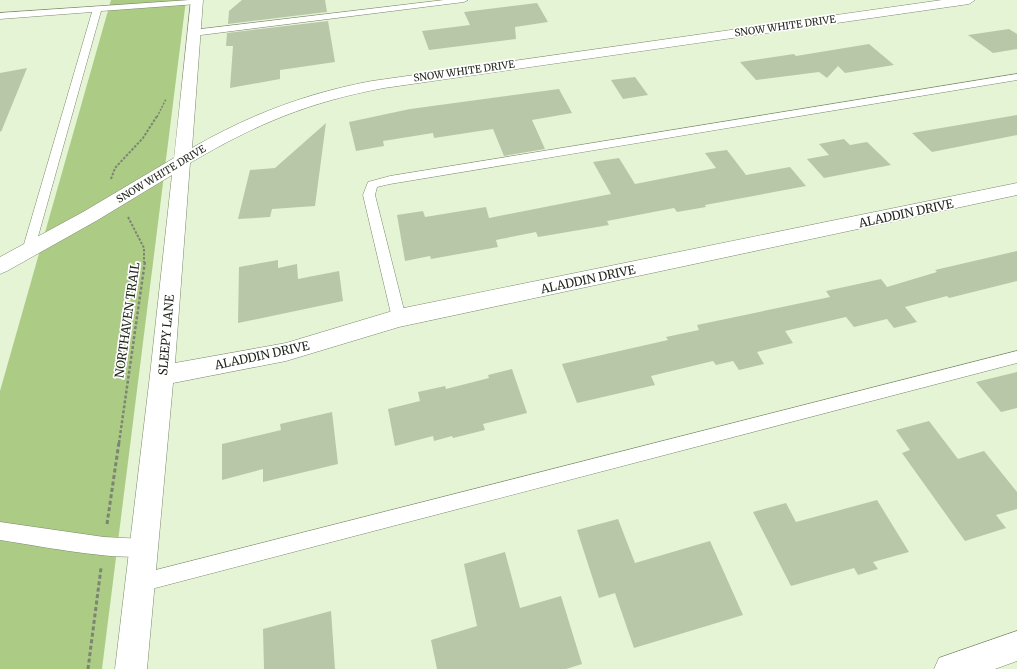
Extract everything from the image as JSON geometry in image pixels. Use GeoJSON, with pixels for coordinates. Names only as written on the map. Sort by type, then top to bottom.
{"type":"FeatureCollection","features":[{"type":"Feature","properties":{"kind":"street","name":"SNOW WHITE DRIVE"},"geometry":{"type":"LineString","coordinates":[[0,266],[118,200],[182,159],[238,129],[288,108],[338,92],[384,83],[969,0]]}},
{"type":"Feature","properties":{"kind":"street","name":"SLEEPY LANE"},"geometry":{"type":"LineString","coordinates":[[131,669],[162,375],[197,1]]}},
{"type":"Feature","properties":{"kind":"street","name":"ALADDIN DRIVE"},"geometry":{"type":"LineString","coordinates":[[162,375],[286,352],[398,318],[1017,189]]}},
{"type":"Feature","properties":{"kind":"street"},"geometry":{"type":"LineString","coordinates":[[950,669],[1017,646]]}},
{"type":"Feature","properties":{"kind":"lane"},"geometry":{"type":"LineString","coordinates":[[193,33],[464,0]]}},
{"type":"Feature","properties":{"kind":"lane"},"geometry":{"type":"LineString","coordinates":[[0,16],[97,10],[197,1]]}},
{"type":"Feature","properties":{"kind":"lane"},"geometry":{"type":"LineString","coordinates":[[28,251],[97,10]]}},
{"type":"Feature","properties":{"kind":"lane"},"geometry":{"type":"LineString","coordinates":[[398,318],[369,195],[372,185],[390,180],[1017,77]]}},
{"type":"Feature","properties":{"kind":"lane"},"geometry":{"type":"LineString","coordinates":[[140,583],[1017,357]]}},
{"type":"Feature","properties":{"kind":"lane"},"geometry":{"type":"LineString","coordinates":[[0,531],[104,546],[144,548]]}},
{"type":"Feature","properties":{"kind":"path","name":"NORTHAVEN TRAIL"},"geometry":{"type":"LineString","coordinates":[[88,669],[145,258],[144,248],[138,233],[111,187],[111,175],[155,122],[168,95]]}},
{"type":"Feature","properties":{"kind":"green space"},"geometry":{"type":"Polygon","coordinates":[[[111,0],[186,0],[102,669],[0,669],[0,391],[111,0]]]}},
{"type":"Feature","properties":{"kind":"building"},"geometry":{"type":"Polygon","coordinates":[[[242,0],[325,0],[327,12],[228,24],[229,11],[242,0]]]}},
{"type":"Feature","properties":{"kind":"building"},"geometry":{"type":"Polygon","coordinates":[[[537,3],[548,22],[515,27],[516,39],[429,50],[422,31],[470,25],[464,12],[537,3]]]}},
{"type":"Feature","properties":{"kind":"building"},"geometry":{"type":"Polygon","coordinates":[[[328,21],[335,62],[280,70],[280,79],[230,88],[233,46],[226,46],[227,33],[328,21]]]}},
{"type":"Feature","properties":{"kind":"building"},"geometry":{"type":"Polygon","coordinates":[[[1009,29],[1017,34],[1017,49],[993,53],[968,35],[1009,29]]]}},
{"type":"Feature","properties":{"kind":"building"},"geometry":{"type":"Polygon","coordinates":[[[869,44],[894,65],[845,73],[838,66],[827,78],[819,72],[756,80],[740,62],[794,54],[796,56],[869,44]]]}},
{"type":"Feature","properties":{"kind":"building"},"geometry":{"type":"Polygon","coordinates":[[[27,68],[1,132],[0,73],[27,68]]]}},
{"type":"Feature","properties":{"kind":"building"},"geometry":{"type":"Polygon","coordinates":[[[635,77],[648,95],[623,99],[611,80],[635,77]]]}},
{"type":"Feature","properties":{"kind":"building"},"geometry":{"type":"Polygon","coordinates":[[[559,89],[572,113],[532,120],[545,149],[504,156],[493,129],[434,138],[433,133],[383,141],[384,146],[356,151],[349,122],[410,109],[559,89]]]}},
{"type":"Feature","properties":{"kind":"building"},"geometry":{"type":"Polygon","coordinates":[[[1017,115],[1017,135],[932,152],[912,133],[1017,115]]]}},
{"type":"Feature","properties":{"kind":"building"},"geometry":{"type":"Polygon","coordinates":[[[326,123],[315,206],[272,209],[270,217],[238,219],[250,170],[275,168],[326,123]]]}},
{"type":"Feature","properties":{"kind":"building"},"geometry":{"type":"Polygon","coordinates":[[[844,139],[850,145],[867,142],[891,165],[824,178],[807,159],[829,155],[819,144],[844,139]]]}},
{"type":"Feature","properties":{"kind":"building"},"geometry":{"type":"Polygon","coordinates":[[[727,150],[746,175],[790,167],[806,186],[705,205],[706,207],[677,212],[674,208],[607,221],[609,225],[538,237],[536,232],[496,240],[498,247],[431,259],[430,256],[405,261],[397,215],[423,211],[425,217],[486,207],[489,218],[611,194],[593,162],[619,158],[635,184],[716,168],[705,153],[727,150]]]}},
{"type":"Feature","properties":{"kind":"building"},"geometry":{"type":"Polygon","coordinates":[[[1017,251],[1017,281],[949,298],[947,296],[905,307],[917,322],[894,328],[887,319],[854,327],[846,317],[785,331],[793,343],[757,352],[764,364],[739,370],[733,361],[716,365],[713,361],[651,376],[655,385],[577,403],[562,364],[668,340],[666,337],[699,330],[697,325],[830,297],[826,291],[881,279],[887,287],[937,272],[935,270],[1017,251]]]}},
{"type":"Feature","properties":{"kind":"building"},"geometry":{"type":"Polygon","coordinates":[[[278,260],[278,268],[297,264],[298,279],[339,271],[343,301],[238,323],[239,267],[278,260]]]}},
{"type":"Feature","properties":{"kind":"building"},"geometry":{"type":"Polygon","coordinates":[[[512,369],[527,413],[483,424],[485,430],[453,438],[452,436],[434,441],[433,436],[395,446],[388,409],[420,401],[418,392],[445,386],[446,389],[489,378],[488,375],[512,369]]]}},
{"type":"Feature","properties":{"kind":"building"},"geometry":{"type":"Polygon","coordinates":[[[1017,372],[1017,408],[1001,412],[976,382],[1017,372]]]}},
{"type":"Feature","properties":{"kind":"building"},"geometry":{"type":"Polygon","coordinates":[[[332,412],[338,464],[263,482],[263,469],[222,480],[222,444],[281,430],[280,424],[332,412]]]}},
{"type":"Feature","properties":{"kind":"building"},"geometry":{"type":"Polygon","coordinates":[[[929,421],[958,459],[984,451],[1017,492],[1017,509],[996,515],[1006,528],[965,541],[902,453],[910,450],[896,430],[929,421]]]}},
{"type":"Feature","properties":{"kind":"building"},"geometry":{"type":"Polygon","coordinates":[[[877,500],[909,552],[873,562],[878,569],[858,575],[854,568],[791,586],[753,512],[786,503],[796,522],[877,500]]]}},
{"type":"Feature","properties":{"kind":"building"},"geometry":{"type":"Polygon","coordinates":[[[618,519],[635,563],[710,541],[743,615],[634,648],[615,593],[599,598],[577,530],[618,519]]]}},
{"type":"Feature","properties":{"kind":"building"},"geometry":{"type":"Polygon","coordinates":[[[505,552],[520,608],[561,596],[582,664],[566,669],[437,669],[431,640],[477,626],[464,564],[505,552]]]}},
{"type":"Feature","properties":{"kind":"building"},"geometry":{"type":"Polygon","coordinates":[[[331,611],[335,669],[264,669],[263,629],[331,611]]]}}]}
